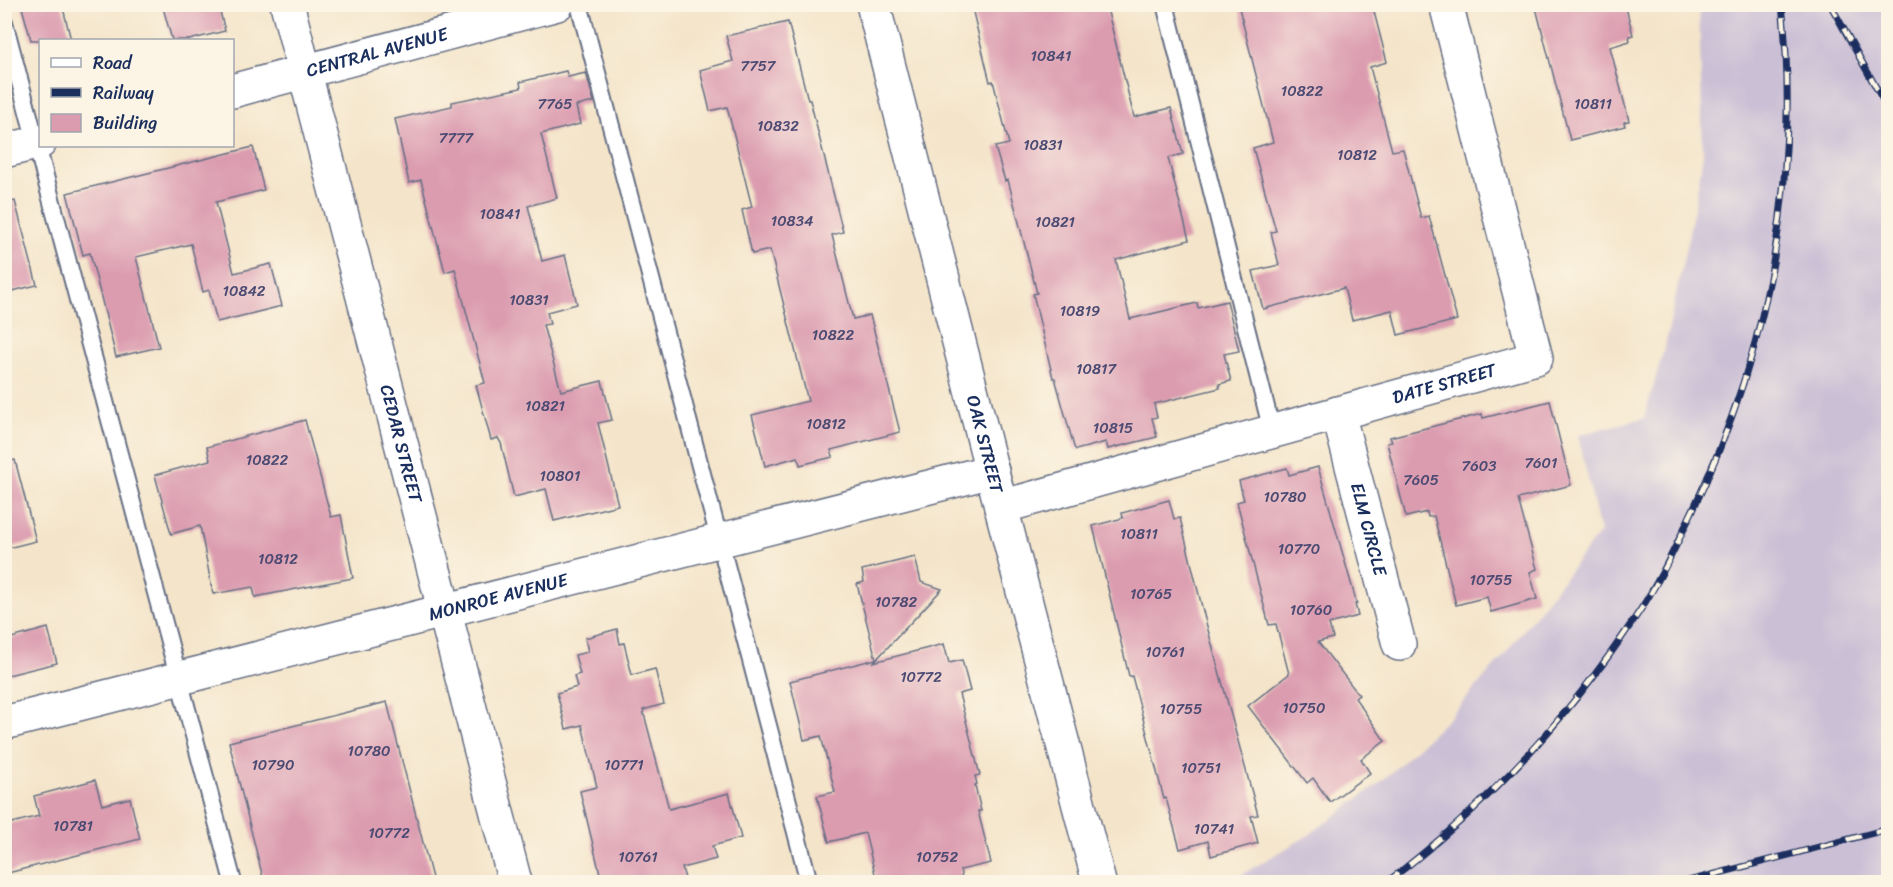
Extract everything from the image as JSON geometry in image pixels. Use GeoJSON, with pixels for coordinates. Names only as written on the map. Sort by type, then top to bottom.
{"type":"FeatureCollection","features":[{"type":"Feature","properties":{"kind":"street","name":"CEDAR STREET"},"geometry":{"type":"LineString","coordinates":[[287,4],[515,882]]}},
{"type":"Feature","properties":{"kind":"street","name":"CENTRAL AVENUE"},"geometry":{"type":"LineString","coordinates":[[234,90],[557,4]]}},
{"type":"Feature","properties":{"kind":"street","name":"OAK STREET"},"geometry":{"type":"LineString","coordinates":[[873,4],[1099,882]]}},
{"type":"Feature","properties":{"kind":"street","name":"DATE STREET"},"geometry":{"type":"LineString","coordinates":[[1001,507],[1536,358],[1446,4]]}},
{"type":"Feature","properties":{"kind":"street"},"geometry":{"type":"LineString","coordinates":[[4,152],[38,142]]}},
{"type":"Feature","properties":{"kind":"street","name":"ELM CIRCLE"},"geometry":{"type":"LineString","coordinates":[[1338,413],[1399,644]]}},
{"type":"Feature","properties":{"kind":"street","name":"MONROE AVENUE"},"geometry":{"type":"LineString","coordinates":[[4,723],[992,471]]}},
{"type":"Feature","properties":{"kind":"lane"},"geometry":{"type":"LineString","coordinates":[[579,4],[809,882]]}},
{"type":"Feature","properties":{"kind":"lane"},"geometry":{"type":"LineString","coordinates":[[1165,4],[1272,431]]}},
{"type":"Feature","properties":{"kind":"lane"},"geometry":{"type":"LineString","coordinates":[[4,22],[38,142]]}},
{"type":"Feature","properties":{"kind":"lane"},"geometry":{"type":"LineString","coordinates":[[39,147],[232,882]]}},
{"type":"Feature","properties":{"kind":"shaded area"},"geometry":{"type":"Polygon","coordinates":[[[1699,5],[1888,5],[1888,882],[1229,882],[1309,835],[1382,781],[1447,720],[1502,658],[1600,532],[1578,435],[1644,418],[1666,342],[1703,155],[1699,5]]]}},
{"type":"Feature","properties":{"kind":"building"},"geometry":{"type":"Polygon","coordinates":[[[21,4],[62,4],[71,39],[31,40],[21,4]]]}},
{"type":"Feature","properties":{"kind":"building"},"geometry":{"type":"Polygon","coordinates":[[[162,4],[218,4],[225,31],[193,39],[172,39],[162,4]]]}},
{"type":"Feature","properties":{"kind":"building"},"geometry":{"type":"Polygon","coordinates":[[[971,4],[1106,4],[1134,117],[1171,108],[1183,154],[1168,158],[1189,240],[1116,260],[1130,319],[1197,303],[1198,308],[1227,301],[1239,351],[1224,354],[1231,381],[1219,384],[1220,388],[1154,404],[1157,417],[1152,418],[1157,437],[1108,449],[1106,442],[1076,450],[1074,447],[1055,378],[1053,378],[1033,294],[1037,293],[1008,180],[1005,181],[995,147],[1009,144],[993,81],[990,82],[971,4]]]}},
{"type":"Feature","properties":{"kind":"building"},"geometry":{"type":"Polygon","coordinates":[[[1238,4],[1372,4],[1387,62],[1370,67],[1392,151],[1403,149],[1421,218],[1429,216],[1457,320],[1398,335],[1392,310],[1352,320],[1344,288],[1263,309],[1253,271],[1279,265],[1271,232],[1276,231],[1253,148],[1273,142],[1238,4]]]}},
{"type":"Feature","properties":{"kind":"building"},"geometry":{"type":"Polygon","coordinates":[[[1535,4],[1625,4],[1633,35],[1629,36],[1630,41],[1610,47],[1629,121],[1624,122],[1625,126],[1570,140],[1535,4]]]}},
{"type":"Feature","properties":{"kind":"building"},"geometry":{"type":"Polygon","coordinates":[[[788,22],[843,232],[832,235],[853,319],[870,315],[900,432],[831,450],[833,457],[800,465],[798,457],[765,466],[752,415],[808,401],[770,250],[752,254],[742,210],[752,207],[727,107],[710,111],[700,70],[733,61],[726,36],[788,22]]]}},
{"type":"Feature","properties":{"kind":"building"},"geometry":{"type":"Polygon","coordinates":[[[566,71],[568,77],[586,73],[594,102],[576,106],[580,124],[541,134],[557,198],[528,206],[542,261],[565,255],[577,304],[547,312],[550,324],[543,325],[561,391],[602,381],[612,420],[598,423],[618,505],[554,521],[546,489],[514,497],[501,443],[498,438],[491,440],[476,385],[485,383],[455,269],[445,272],[421,180],[409,183],[395,119],[452,106],[452,102],[521,88],[520,82],[566,71]]]}},
{"type":"Feature","properties":{"kind":"building"},"geometry":{"type":"Polygon","coordinates":[[[253,147],[264,190],[216,202],[234,273],[271,264],[282,306],[217,322],[209,290],[203,292],[191,244],[136,257],[159,347],[116,357],[90,253],[83,255],[67,193],[253,147]]]}},
{"type":"Feature","properties":{"kind":"building"},"geometry":{"type":"Polygon","coordinates":[[[15,201],[37,285],[4,293],[4,203],[15,201]]]}},
{"type":"Feature","properties":{"kind":"building"},"geometry":{"type":"Polygon","coordinates":[[[1550,401],[1571,485],[1518,499],[1537,569],[1530,572],[1537,599],[1491,612],[1487,597],[1456,605],[1434,516],[1428,517],[1427,512],[1406,517],[1387,443],[1392,442],[1390,437],[1482,414],[1483,418],[1550,401]]]}},
{"type":"Feature","properties":{"kind":"building"},"geometry":{"type":"Polygon","coordinates":[[[305,420],[331,517],[341,515],[353,578],[255,597],[253,587],[213,594],[200,526],[171,534],[155,475],[210,460],[207,447],[305,420]]]}},
{"type":"Feature","properties":{"kind":"building"},"geometry":{"type":"Polygon","coordinates":[[[15,460],[36,541],[4,549],[4,462],[15,460]]]}},
{"type":"Feature","properties":{"kind":"building"},"geometry":{"type":"Polygon","coordinates":[[[1318,467],[1357,604],[1355,604],[1358,616],[1329,624],[1333,638],[1318,642],[1359,695],[1355,698],[1385,741],[1361,759],[1370,773],[1330,802],[1313,778],[1307,783],[1248,706],[1289,674],[1276,624],[1269,625],[1237,502],[1244,500],[1239,481],[1287,468],[1289,475],[1318,467]]]}},
{"type":"Feature","properties":{"kind":"building"},"geometry":{"type":"Polygon","coordinates":[[[1169,500],[1174,519],[1180,518],[1258,815],[1251,816],[1258,843],[1211,856],[1208,841],[1180,849],[1166,798],[1164,799],[1132,676],[1129,676],[1093,526],[1123,518],[1122,513],[1169,500]]]}},
{"type":"Feature","properties":{"kind":"building"},"geometry":{"type":"Polygon","coordinates":[[[915,557],[921,582],[942,589],[874,662],[944,644],[949,663],[962,660],[970,691],[959,694],[980,775],[975,776],[981,811],[978,811],[991,863],[960,870],[963,882],[877,882],[865,833],[829,842],[817,796],[835,792],[821,736],[804,740],[790,681],[876,659],[857,584],[864,582],[862,570],[915,557]]]}},
{"type":"Feature","properties":{"kind":"building"},"geometry":{"type":"Polygon","coordinates":[[[48,628],[57,663],[4,676],[4,640],[48,628]]]}},
{"type":"Feature","properties":{"kind":"building"},"geometry":{"type":"Polygon","coordinates":[[[617,629],[620,644],[624,643],[632,675],[655,669],[664,704],[643,710],[669,809],[729,793],[741,838],[712,846],[716,859],[682,868],[686,882],[602,882],[580,791],[597,787],[582,725],[566,729],[557,693],[577,687],[574,676],[580,674],[575,655],[588,652],[585,638],[617,629]]]}},
{"type":"Feature","properties":{"kind":"building"},"geometry":{"type":"Polygon","coordinates":[[[387,702],[433,882],[264,882],[229,742],[387,702]]]}},
{"type":"Feature","properties":{"kind":"building"},"geometry":{"type":"Polygon","coordinates":[[[95,780],[102,805],[130,798],[140,839],[4,874],[4,825],[39,816],[34,796],[95,780]]]}},
{"type":"Feature","properties":{"kind":"railway"},"geometry":{"type":"LineString","coordinates":[[1387,882],[1457,824],[1490,793],[1552,727],[1581,692],[1643,606],[1665,568],[1690,516],[1717,455],[1740,393],[1758,330],[1772,266],[1782,202],[1787,137],[1787,71],[1782,4]]}},
{"type":"Feature","properties":{"kind":"railway"},"geometry":{"type":"LineString","coordinates":[[1830,4],[1888,109]]}},
{"type":"Feature","properties":{"kind":"railway"},"geometry":{"type":"LineString","coordinates":[[1685,882],[1888,829]]}}]}
